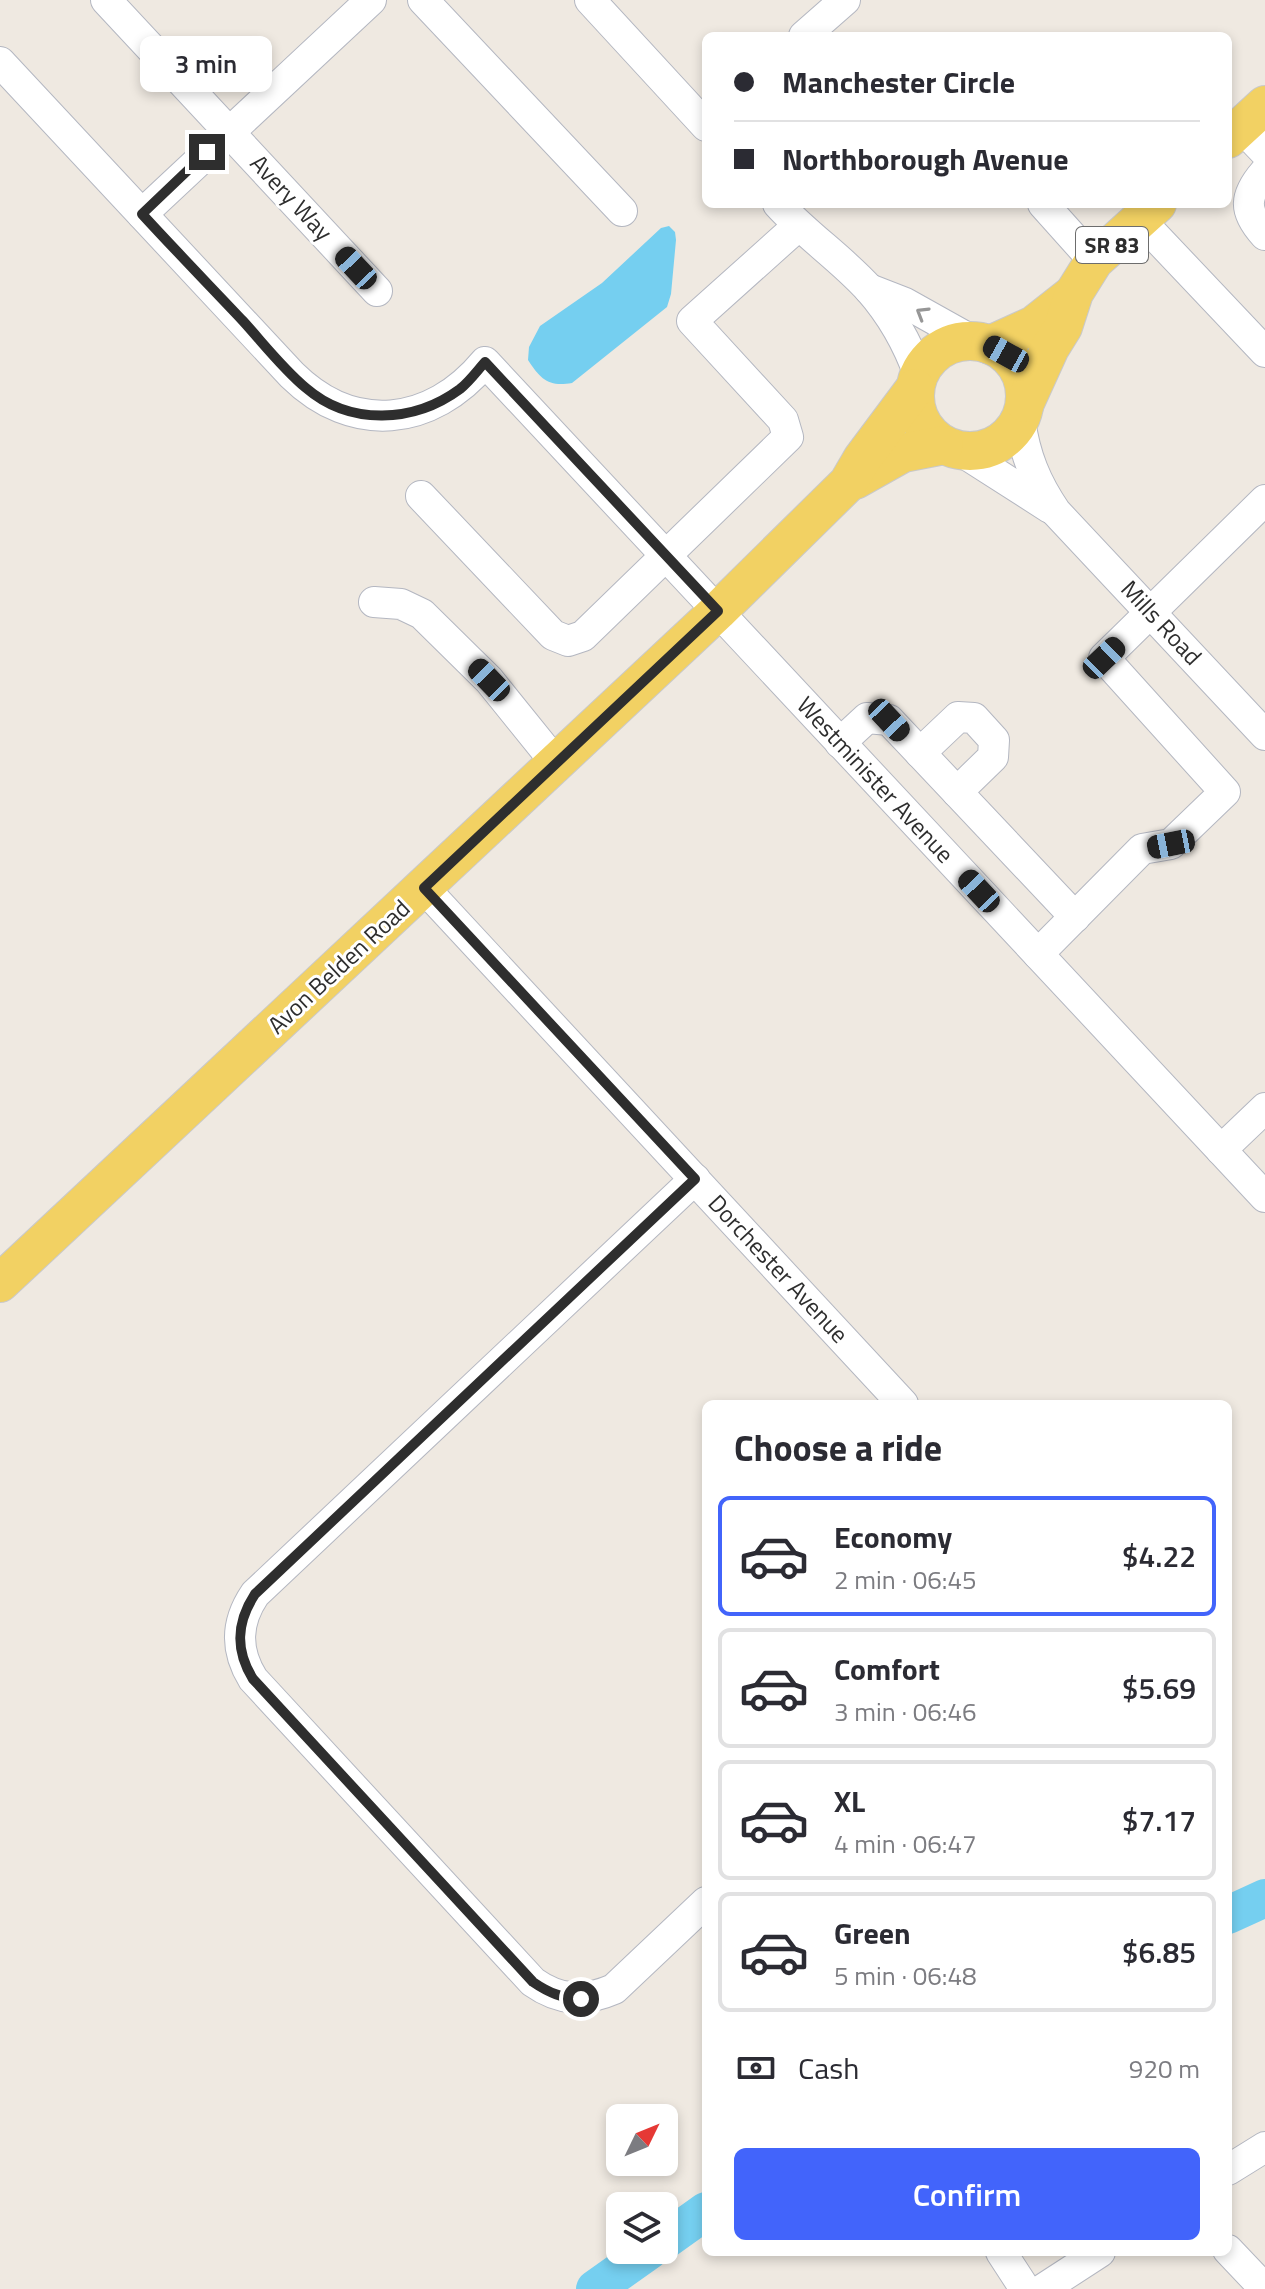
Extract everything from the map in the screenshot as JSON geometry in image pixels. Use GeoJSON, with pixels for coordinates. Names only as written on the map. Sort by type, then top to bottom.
{"type":"FeatureCollection","features":[{"type":"Feature","properties":{"kind":"main road","name":"SR 83"},"geometry":{"type":"LineString","coordinates":[[1023,412],[1050,348],[1063,327],[1074,293],[1094,261],[1148,212]]}},
{"type":"Feature","properties":{"kind":"main road","name":"SR 83"},"geometry":{"type":"LineString","coordinates":[[982,343],[1034,325],[1074,293]]}},
{"type":"Feature","properties":{"kind":"main road"},"geometry":{"type":"LineString","coordinates":[[956,343],[982,343],[1006,354],[1018,368],[1025,385],[1023,412],[1010,435],[996,446],[979,451],[952,448],[931,435],[921,422],[916,407],[917,381],[928,360],[941,349],[956,343]]}},
{"type":"Feature","properties":{"kind":"main road","name":"Avon Belden Road"},"geometry":{"type":"LineString","coordinates":[[0,1283],[718,611],[848,483],[917,381]]}},
{"type":"Feature","properties":{"kind":"main road","name":"Avon Belden Road"},"geometry":{"type":"LineString","coordinates":[[848,483],[903,453],[952,448]]}},
{"type":"Feature","properties":{"kind":"street","name":"Avery Way"},"geometry":{"type":"LineString","coordinates":[[106,0],[377,291]]}},
{"type":"Feature","properties":{"kind":"street"},"geometry":{"type":"LineString","coordinates":[[0,62],[142,214],[371,0]]}},
{"type":"Feature","properties":{"kind":"street"},"geometry":{"type":"LineString","coordinates":[[423,0],[622,211]]}},
{"type":"Feature","properties":{"kind":"street"},"geometry":{"type":"LineString","coordinates":[[590,0],[702,122]]}},
{"type":"Feature","properties":{"kind":"street"},"geometry":{"type":"LineString","coordinates":[[809,32],[845,0]]}},
{"type":"Feature","properties":{"kind":"street"},"geometry":{"type":"LineString","coordinates":[[1265,172],[1251,188],[1248,205],[1253,222],[1265,235]]}},
{"type":"Feature","properties":{"kind":"street"},"geometry":{"type":"LineString","coordinates":[[1047,208],[1094,261]]}},
{"type":"Feature","properties":{"kind":"street"},"geometry":{"type":"LineString","coordinates":[[1148,212],[1265,352]]}},
{"type":"Feature","properties":{"kind":"street","name":"Westminister Avenue"},"geometry":{"type":"LineString","coordinates":[[142,214],[305,388],[340,408],[388,416],[416,411],[461,388],[485,362],[1265,1197]]}},
{"type":"Feature","properties":{"kind":"street"},"geometry":{"type":"LineString","coordinates":[[421,496],[553,635],[568,641],[583,636],[788,437],[783,420],[692,321],[788,215],[869,289],[903,337],[917,381]]}},
{"type":"Feature","properties":{"kind":"street"},"geometry":{"type":"LineString","coordinates":[[869,289],[905,303],[982,343]]}},
{"type":"Feature","properties":{"kind":"street","name":"Mills Road"},"geometry":{"type":"LineString","coordinates":[[1023,412],[1029,463],[1041,491],[1056,512],[1265,735]]}},
{"type":"Feature","properties":{"kind":"street","name":"Mills Road"},"geometry":{"type":"LineString","coordinates":[[952,448],[1056,512]]}},
{"type":"Feature","properties":{"kind":"street"},"geometry":{"type":"LineString","coordinates":[[1038,954],[1142,849],[1171,844],[1225,792],[1104,658],[1265,500]]}},
{"type":"Feature","properties":{"kind":"street"},"geometry":{"type":"LineString","coordinates":[[374,602],[401,604],[422,614],[489,680],[556,763]]}},
{"type":"Feature","properties":{"kind":"street"},"geometry":{"type":"LineString","coordinates":[[920,753],[958,717],[974,718],[994,740],[993,757],[957,792]]}},
{"type":"Feature","properties":{"kind":"street"},"geometry":{"type":"LineString","coordinates":[[840,743],[867,718],[889,720],[1075,917]]}},
{"type":"Feature","properties":{"kind":"street","name":"Dorchester Avenue"},"geometry":{"type":"LineString","coordinates":[[424,888],[899,1400]]}},
{"type":"Feature","properties":{"kind":"street"},"geometry":{"type":"LineString","coordinates":[[1221,1150],[1265,1108]]}},
{"type":"Feature","properties":{"kind":"street"},"geometry":{"type":"LineString","coordinates":[[695,1179],[255,1594],[240,1625],[239,1648],[244,1665],[253,1679],[533,1982],[547,1992],[564,1998],[581,1999],[614,1989],[702,1906]]}},
{"type":"Feature","properties":{"kind":"street"},"geometry":{"type":"LineString","coordinates":[[1232,2168],[1265,2147]]}},
{"type":"Feature","properties":{"kind":"street"},"geometry":{"type":"LineString","coordinates":[[1232,2254],[1265,2289]]}},
{"type":"Feature","properties":{"kind":"street"},"geometry":{"type":"LineString","coordinates":[[1004,2256],[1025,2289]]}},
{"type":"Feature","properties":{"kind":"street"},"geometry":{"type":"LineString","coordinates":[[1043,2289],[1094,2256]]}},
{"type":"Feature","properties":{"kind":"water"},"geometry":{"type":"Polygon","coordinates":[[[669,226],[675,232],[676,240],[667,307],[572,383],[551,383],[537,373],[528,360],[529,347],[540,326],[602,283],[661,228],[669,226]]]}},
{"type":"Feature","properties":{"kind":"waterway"},"geometry":{"type":"LineString","coordinates":[[1232,1913],[1265,1898]]}},
{"type":"Feature","properties":{"kind":"waterway"},"geometry":{"type":"LineString","coordinates":[[678,2231],[702,2214]]}},
{"type":"Feature","properties":{"kind":"waterway"},"geometry":{"type":"LineString","coordinates":[[595,2289],[630,2264]]}},
{"type":"Feature","properties":{"kind":"route"},"geometry":{"type":"LineString","coordinates":[[207,152],[142,214],[305,388],[354,413],[400,415],[434,404],[450,395],[470,380],[485,362],[718,611],[424,888],[695,1179],[255,1594],[240,1625],[239,1648],[244,1665],[253,1679],[533,1982],[547,1992],[564,1998],[581,1999]]}}]}
